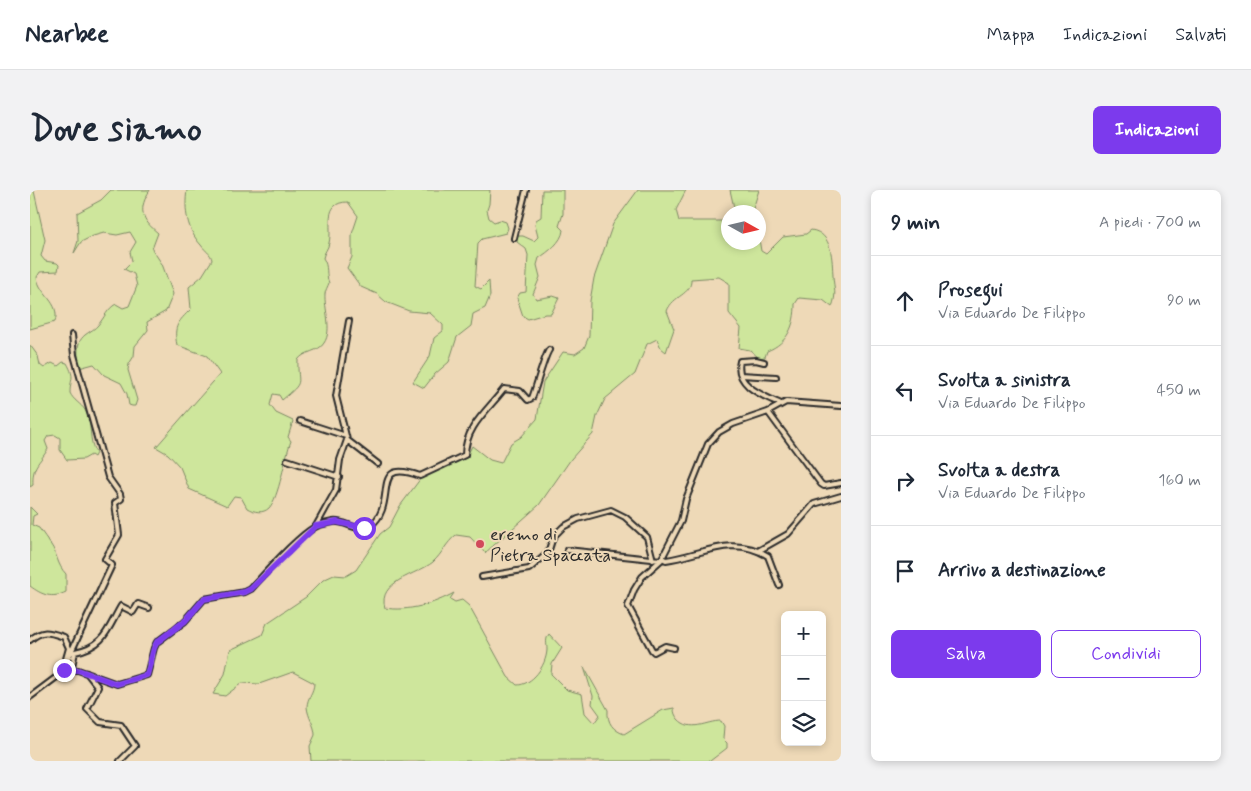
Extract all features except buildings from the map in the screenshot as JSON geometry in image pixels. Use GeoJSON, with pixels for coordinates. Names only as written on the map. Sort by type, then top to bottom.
{"type":"FeatureCollection","features":[{"type":"Feature","properties":{"kind":"street"},"geometry":{"type":"LineString","coordinates":[[514,238],[526,190]]}},
{"type":"Feature","properties":{"kind":"street"},"geometry":{"type":"LineString","coordinates":[[64,668],[86,673],[117,684],[147,675],[157,642],[185,621],[199,603],[210,596],[245,592],[251,589],[316,526],[333,498],[346,438],[336,396],[349,320]]}},
{"type":"Feature","properties":{"kind":"street"},"geometry":{"type":"LineString","coordinates":[[30,697],[52,682],[64,668],[112,565],[105,559],[119,535],[115,503],[121,499],[120,494],[108,477],[74,355],[72,335]]}},
{"type":"Feature","properties":{"kind":"street"},"geometry":{"type":"LineString","coordinates":[[316,526],[337,522],[360,529],[369,526],[376,520],[386,499],[388,477],[394,471],[405,470],[420,476],[464,455],[465,444],[474,425],[504,389],[520,390],[528,400],[532,398],[544,367],[545,356],[548,350]]}},
{"type":"Feature","properties":{"kind":"street"},"geometry":{"type":"LineString","coordinates":[[764,362],[754,360],[740,361],[741,375],[746,385],[768,399],[781,404],[841,406]]}},
{"type":"Feature","properties":{"kind":"street"},"geometry":{"type":"LineString","coordinates":[[741,375],[776,377]]}},
{"type":"Feature","properties":{"kind":"street"},"geometry":{"type":"LineString","coordinates":[[674,648],[665,646],[654,652],[652,650],[628,609],[634,590],[642,577],[662,559],[681,521],[686,499],[708,444],[718,432],[733,424],[768,412],[781,404]]}},
{"type":"Feature","properties":{"kind":"street"},"geometry":{"type":"LineString","coordinates":[[768,412],[821,484],[824,486],[841,483]]}},
{"type":"Feature","properties":{"kind":"street"},"geometry":{"type":"LineString","coordinates":[[300,420],[346,438],[378,464]]}},
{"type":"Feature","properties":{"kind":"street"},"geometry":{"type":"LineString","coordinates":[[287,460],[339,476]]}},
{"type":"Feature","properties":{"kind":"street"},"geometry":{"type":"LineString","coordinates":[[758,551],[788,534],[814,504],[841,496]]}},
{"type":"Feature","properties":{"kind":"street"},"geometry":{"type":"LineString","coordinates":[[482,577],[529,569],[548,553],[553,537],[563,527],[578,519],[610,510],[625,517],[647,537],[653,560]]}},
{"type":"Feature","properties":{"kind":"street"},"geometry":{"type":"LineString","coordinates":[[566,550],[653,560],[680,558],[720,546],[758,551],[770,559],[779,585]]}},
{"type":"Feature","properties":{"kind":"street"},"geometry":{"type":"LineString","coordinates":[[71,671],[75,652],[87,650],[101,642],[121,606],[131,612],[133,612],[138,604],[148,608]]}},
{"type":"Feature","properties":{"kind":"street"},"geometry":{"type":"LineString","coordinates":[[30,640],[41,632],[64,637],[69,648],[64,668]]}},
{"type":"Feature","properties":{"kind":"street"},"geometry":{"type":"LineString","coordinates":[[86,673],[98,687],[87,709],[100,722],[121,725],[135,746],[120,761]]}},
{"type":"Feature","properties":{"kind":"green space"},"geometry":{"type":"Polygon","coordinates":[[[30,190],[34,191],[45,240],[41,256],[45,261],[59,265],[58,271],[40,272],[37,277],[42,289],[55,309],[55,322],[30,329],[30,190]]]}},
{"type":"Feature","properties":{"kind":"green space"},"geometry":{"type":"Polygon","coordinates":[[[111,190],[150,190],[144,203],[143,213],[148,223],[158,233],[152,249],[162,264],[173,294],[166,311],[147,322],[148,330],[135,346],[134,356],[128,370],[137,400],[135,406],[129,405],[127,394],[121,383],[104,375],[94,364],[79,368],[79,342],[97,326],[113,306],[116,304],[123,308],[129,306],[137,286],[134,274],[124,269],[132,261],[130,252],[136,242],[130,232],[117,235],[104,233],[93,236],[81,242],[74,253],[78,241],[77,213],[101,200],[111,190]]]}},
{"type":"Feature","properties":{"kind":"green space"},"geometry":{"type":"Polygon","coordinates":[[[187,190],[490,190],[487,210],[489,218],[494,222],[500,220],[506,222],[508,228],[506,233],[482,239],[478,243],[475,286],[481,289],[489,281],[490,296],[485,308],[473,314],[471,326],[457,337],[449,362],[435,374],[424,388],[413,382],[430,356],[434,338],[443,331],[443,325],[430,313],[409,311],[386,302],[377,294],[361,287],[347,268],[352,257],[352,234],[358,216],[348,202],[335,206],[330,217],[329,243],[323,258],[326,264],[329,283],[325,294],[328,325],[327,338],[322,346],[298,360],[299,382],[294,389],[282,400],[279,395],[273,394],[270,405],[276,413],[293,421],[288,437],[291,441],[273,503],[269,508],[261,512],[247,508],[241,497],[234,496],[227,506],[189,489],[180,467],[168,454],[156,447],[220,374],[207,356],[177,345],[176,329],[183,317],[191,309],[189,287],[202,276],[212,260],[192,233],[186,212],[187,190]]]}},
{"type":"Feature","properties":{"kind":"green space"},"geometry":{"type":"Polygon","coordinates":[[[542,190],[563,190],[563,214],[559,226],[563,230],[557,243],[539,258],[537,265],[540,277],[533,294],[536,299],[553,296],[559,298],[551,314],[528,319],[523,316],[517,298],[520,293],[526,292],[528,255],[526,249],[517,242],[518,236],[534,241],[538,237],[535,225],[536,220],[541,217],[542,190]]]}},
{"type":"Feature","properties":{"kind":"green space"},"geometry":{"type":"Polygon","coordinates":[[[638,190],[686,190],[676,210],[679,221],[721,221],[721,250],[761,250],[766,254],[783,237],[806,234],[811,230],[818,232],[824,236],[830,248],[835,292],[832,307],[823,300],[799,298],[795,304],[792,326],[785,338],[774,348],[767,351],[765,357],[759,358],[750,350],[739,348],[741,328],[729,313],[729,283],[719,277],[691,279],[689,288],[673,301],[667,311],[674,329],[666,352],[661,348],[657,339],[647,344],[635,374],[605,399],[597,416],[593,434],[571,459],[539,505],[485,553],[470,537],[456,535],[433,562],[392,585],[384,599],[385,608],[412,608],[438,601],[454,593],[450,599],[455,602],[462,600],[469,606],[508,677],[517,685],[528,682],[541,668],[546,656],[549,634],[562,648],[552,664],[551,674],[567,690],[582,694],[585,713],[594,723],[600,715],[592,704],[593,696],[584,667],[608,710],[610,722],[620,732],[624,734],[663,710],[674,708],[678,719],[688,725],[693,726],[721,721],[724,726],[723,739],[727,743],[727,748],[710,761],[311,761],[310,746],[315,735],[307,707],[314,683],[293,672],[259,684],[242,683],[225,696],[213,694],[225,674],[230,650],[262,635],[267,623],[306,597],[323,580],[334,575],[346,576],[356,570],[380,534],[389,527],[400,506],[421,478],[466,458],[472,446],[490,460],[501,463],[511,443],[521,437],[537,419],[543,382],[563,352],[575,354],[584,348],[589,336],[590,301],[594,278],[613,224],[638,190]]]}},
{"type":"Feature","properties":{"kind":"green space"},"geometry":{"type":"Polygon","coordinates":[[[730,190],[759,190],[754,205],[733,205],[730,190]]]}},
{"type":"Feature","properties":{"kind":"green space"},"geometry":{"type":"Polygon","coordinates":[[[30,345],[38,356],[40,365],[44,368],[52,363],[58,366],[63,362],[67,363],[72,376],[70,393],[85,410],[96,453],[94,457],[91,455],[84,459],[67,460],[60,450],[60,438],[55,435],[48,436],[45,441],[48,449],[35,469],[33,485],[30,487],[30,345]]]}},
{"type":"Feature","properties":{"kind":"green space"},"geometry":{"type":"Polygon","coordinates":[[[30,507],[37,514],[33,516],[32,525],[39,528],[50,543],[66,574],[66,592],[61,594],[47,595],[30,586],[30,507]]]}},
{"type":"Feature","properties":{"kind":"place","name":"eremo di Pietra Spaccata"},"geometry":{"type":"Point","coordinates":[480,544]}},
{"type":"Feature","properties":{"kind":"route"},"geometry":{"type":"LineString","coordinates":[[64,670],[78,670],[113,684],[122,684],[143,677],[149,671],[151,658],[157,642],[161,637],[185,621],[204,599],[210,596],[245,592],[251,589],[316,526],[337,522],[360,529],[364,528]]}}]}
